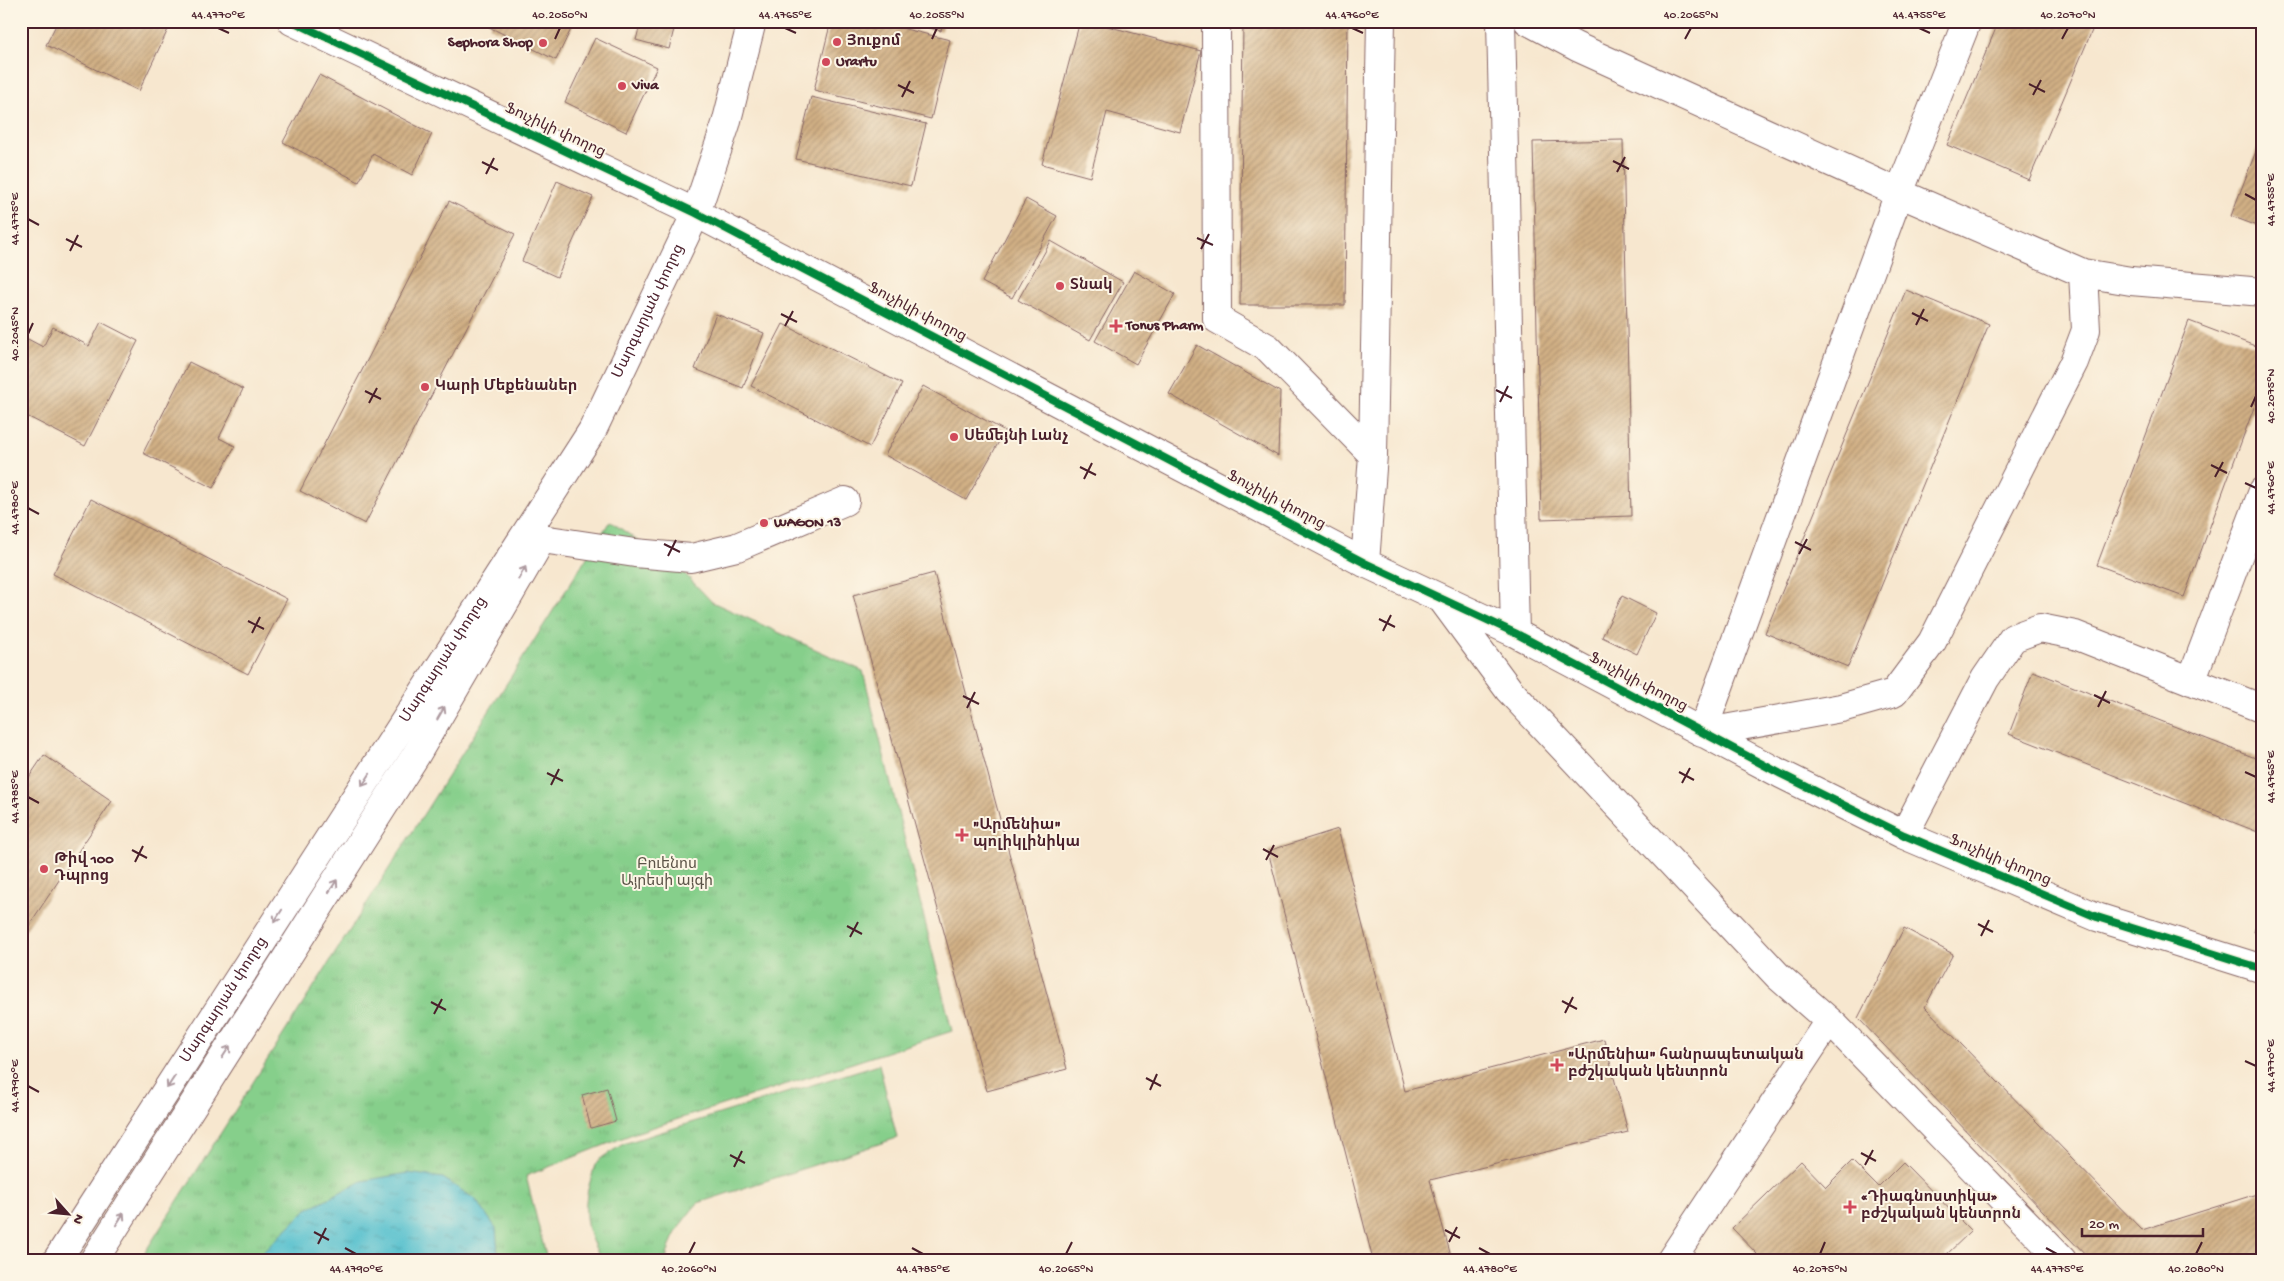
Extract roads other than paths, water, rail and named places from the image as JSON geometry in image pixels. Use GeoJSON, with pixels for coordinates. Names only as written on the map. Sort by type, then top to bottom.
{"type":"FeatureCollection","features":[{"type":"Feature","properties":{"kind":"main road","name":"Ֆուչիկի փողոց"},"geometry":{"type":"LineString","coordinates":[[292,21],[700,215],[1365,563],[1515,633],[1702,733],[1904,835],[2097,917],[2263,969]]}},
{"type":"Feature","properties":{"kind":"main road","name":"Մարգարյան փողոց"},"geometry":{"type":"LineString","coordinates":[[57,1260],[592,430],[700,215],[726,124],[752,21]]}},
{"type":"Feature","properties":{"kind":"main road","name":"Մարգարյան փողոց"},"geometry":{"type":"LineString","coordinates":[[94,1260],[416,756],[602,435],[700,215],[735,127],[762,21]]}},
{"type":"Feature","properties":{"kind":"main road"},"geometry":{"type":"LineString","coordinates":[[1216,21],[1217,319],[1268,348],[1373,455]]}},
{"type":"Feature","properties":{"kind":"main road"},"geometry":{"type":"LineString","coordinates":[[1365,563],[1373,455],[1381,21]]}},
{"type":"Feature","properties":{"kind":"main road"},"geometry":{"type":"LineString","coordinates":[[1501,21],[1515,633]]}},
{"type":"Feature","properties":{"kind":"main road"},"geometry":{"type":"LineString","coordinates":[[1528,21],[1577,47],[1899,193],[2083,273],[2131,280],[2263,292]]}},
{"type":"Feature","properties":{"kind":"main road"},"geometry":{"type":"LineString","coordinates":[[1702,733],[1899,193],[1967,21]]}},
{"type":"Feature","properties":{"kind":"main road"},"geometry":{"type":"LineString","coordinates":[[1702,733],[1841,708],[1894,693],[1932,642],[2074,362],[2086,330],[2083,273]]}},
{"type":"Feature","properties":{"kind":"main road"},"geometry":{"type":"LineString","coordinates":[[2191,681],[2263,492]]}},
{"type":"Feature","properties":{"kind":"main road"},"geometry":{"type":"LineString","coordinates":[[542,539],[635,553],[691,558],[737,547],[845,501]]}},
{"type":"Feature","properties":{"kind":"main road"},"geometry":{"type":"LineString","coordinates":[[1443,600],[1509,690],[1778,976],[1829,1021],[2062,1260]]}},
{"type":"Feature","properties":{"kind":"main road"},"geometry":{"type":"LineString","coordinates":[[1904,835],[1985,679],[2014,638],[2040,628],[2074,635],[2263,709]]}},
{"type":"Feature","properties":{"kind":"main road"},"geometry":{"type":"LineString","coordinates":[[1671,1260],[1829,1021]]}},
{"type":"Feature","properties":{"kind":"water"},"geometry":{"type":"Polygon","coordinates":[[[408,1173],[443,1178],[476,1200],[496,1228],[498,1253],[496,1260],[255,1260],[307,1209],[362,1181],[408,1173]]]}},
{"type":"Feature","properties":{"kind":"place","name":"Յուքոմ"},"geometry":{"type":"Point","coordinates":[837,42]}},
{"type":"Feature","properties":{"kind":"place","name":"Sephora Shop"},"geometry":{"type":"Point","coordinates":[543,43]}},
{"type":"Feature","properties":{"kind":"place","name":"Urartu"},"geometry":{"type":"Point","coordinates":[826,62]}},
{"type":"Feature","properties":{"kind":"place","name":"Viva"},"geometry":{"type":"Point","coordinates":[622,86]}},
{"type":"Feature","properties":{"kind":"place","name":"Տնակ"},"geometry":{"type":"Point","coordinates":[1060,286]}},
{"type":"Feature","properties":{"kind":"place","name":"Tonus Pharm"},"geometry":{"type":"Point","coordinates":[1116,326]}},
{"type":"Feature","properties":{"kind":"place","name":"Կարի Մեքենաներ"},"geometry":{"type":"Point","coordinates":[425,387]}},
{"type":"Feature","properties":{"kind":"place","name":"Սեմեյնի Լանչ"},"geometry":{"type":"Point","coordinates":[954,437]}},
{"type":"Feature","properties":{"kind":"place","name":"WAGON 13"},"geometry":{"type":"Point","coordinates":[764,523]}},
{"type":"Feature","properties":{"kind":"place","name":"\"Արմենիա\" պոլիկլինիկա"},"geometry":{"type":"Point","coordinates":[962,835]}},
{"type":"Feature","properties":{"kind":"place","name":"Թիվ 100 Դպրոց"},"geometry":{"type":"Point","coordinates":[44,869]}},
{"type":"Feature","properties":{"kind":"place","name":"\"Արմենիա\" հանրապետական բժշկական կենտրոն"},"geometry":{"type":"Point","coordinates":[1557,1065]}},
{"type":"Feature","properties":{"kind":"place","name":"«Դիագնոստիկա» բժշկական կենտրոն"},"geometry":{"type":"Point","coordinates":[1850,1207]}},
{"type":"Feature","properties":{"kind":"park label","name":"Բուենոս Այրեսի այգի"},"geometry":{"type":"Point","coordinates":[667,874]}}]}
